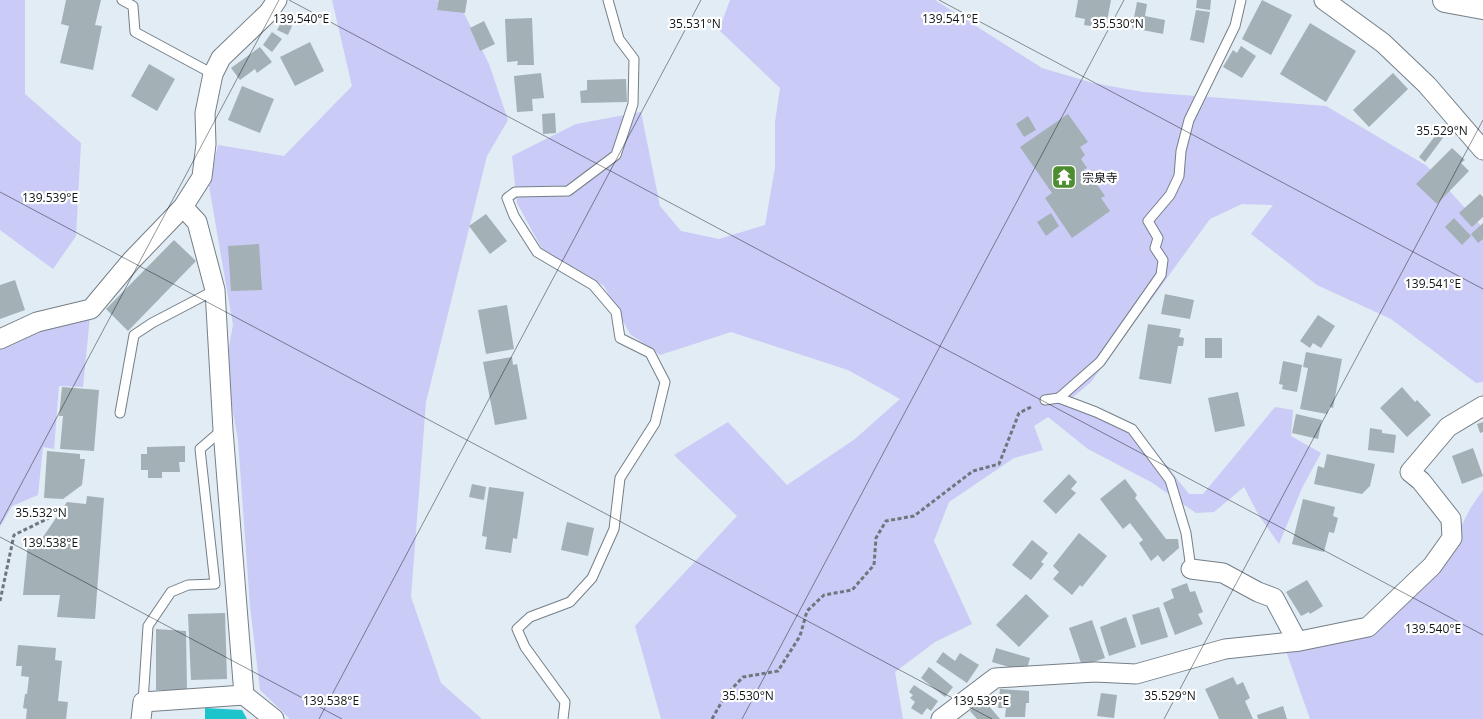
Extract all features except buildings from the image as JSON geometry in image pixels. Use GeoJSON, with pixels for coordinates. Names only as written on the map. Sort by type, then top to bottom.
{"type":"FeatureCollection","features":[{"type":"Feature","properties":{"kind":"street"},"geometry":{"type":"LineString","coordinates":[[0,338],[37,322],[91,309],[132,260],[183,207],[202,177],[206,144],[205,113],[213,74],[221,58],[269,12],[276,0]]}},
{"type":"Feature","properties":{"kind":"street"},"geometry":{"type":"LineString","coordinates":[[1324,0],[1383,43],[1427,86],[1483,150]]}},
{"type":"Feature","properties":{"kind":"street"},"geometry":{"type":"LineString","coordinates":[[1445,0],[1483,7]]}},
{"type":"Feature","properties":{"kind":"street"},"geometry":{"type":"LineString","coordinates":[[183,207],[198,222],[215,290],[223,430],[244,695],[274,719]]}},
{"type":"Feature","properties":{"kind":"street"},"geometry":{"type":"LineString","coordinates":[[942,719],[995,678],[1095,672],[1136,674],[1225,649],[1297,641],[1368,627],[1432,566],[1452,538],[1451,519],[1421,481],[1410,472],[1448,427],[1483,406]]}},
{"type":"Feature","properties":{"kind":"street"},"geometry":{"type":"LineString","coordinates":[[1191,569],[1223,573],[1258,592],[1274,598],[1297,641]]}},
{"type":"Feature","properties":{"kind":"street"},"geometry":{"type":"LineString","coordinates":[[142,710],[244,695]]}},
{"type":"Feature","properties":{"kind":"lane"},"geometry":{"type":"LineString","coordinates":[[122,0],[133,6],[135,32],[213,74]]}},
{"type":"Feature","properties":{"kind":"lane"},"geometry":{"type":"LineString","coordinates":[[563,719],[564,702],[525,647],[517,629],[530,617],[570,602],[592,578],[614,529],[620,478],[655,423],[666,382],[650,353],[620,338],[616,312],[593,285],[537,252],[514,216],[507,198],[515,192],[568,191],[616,155],[633,104],[634,59],[619,40],[608,0]]}},
{"type":"Feature","properties":{"kind":"lane"},"geometry":{"type":"LineString","coordinates":[[1058,398],[1100,362],[1162,275],[1163,260],[1154,248],[1158,238],[1148,221],[1170,195],[1179,176],[1181,151],[1189,120],[1235,26],[1241,0]]}},
{"type":"Feature","properties":{"kind":"lane"},"geometry":{"type":"LineString","coordinates":[[120,413],[134,336],[152,323],[215,290]]}},
{"type":"Feature","properties":{"kind":"lane"},"geometry":{"type":"LineString","coordinates":[[1045,400],[1058,398],[1096,412],[1132,430],[1170,480],[1186,533],[1191,569]]}},
{"type":"Feature","properties":{"kind":"lane"},"geometry":{"type":"LineString","coordinates":[[142,710],[148,626],[170,592],[188,584],[215,584],[200,448],[223,430]]}},
{"type":"Feature","properties":{"kind":"path"},"geometry":{"type":"LineString","coordinates":[[712,719],[725,696],[743,677],[778,671],[800,636],[807,610],[824,595],[852,590],[874,565],[876,538],[886,521],[914,516],[973,471],[999,464],[1019,413],[1045,400]]}},
{"type":"Feature","properties":{"kind":"path"},"geometry":{"type":"LineString","coordinates":[[0,601],[14,535],[49,518]]}},
{"type":"Feature","properties":{"kind":"shaded area"},"geometry":{"type":"Polygon","coordinates":[[[0,0],[25,0],[25,94],[81,143],[76,236],[53,269],[0,230],[0,0]]]}},
{"type":"Feature","properties":{"kind":"shaded area"},"geometry":{"type":"Polygon","coordinates":[[[332,0],[435,0],[459,3],[489,64],[508,120],[487,156],[426,402],[411,597],[441,683],[482,719],[290,719],[260,690],[250,606],[238,440],[225,368],[233,325],[209,186],[218,145],[284,156],[352,86],[332,0]]]}},
{"type":"Feature","properties":{"kind":"shaded area"},"geometry":{"type":"Polygon","coordinates":[[[730,0],[935,0],[1042,68],[1093,83],[1143,92],[1326,106],[1427,166],[1483,228],[1483,382],[1476,383],[1391,319],[1317,285],[1251,234],[1273,205],[1242,204],[1210,219],[1091,382],[1065,404],[1144,437],[1189,494],[1203,494],[1275,407],[1293,410],[1291,436],[1321,453],[1302,488],[1279,544],[1258,514],[1244,487],[1214,512],[1196,513],[1151,482],[1088,449],[1048,417],[1034,426],[1043,450],[1014,458],[949,502],[934,541],[972,624],[935,642],[895,672],[903,719],[661,719],[635,626],[737,516],[674,455],[728,422],[787,485],[855,439],[900,399],[848,370],[731,332],[660,355],[630,334],[604,286],[542,249],[517,203],[512,156],[576,124],[641,112],[660,206],[681,231],[719,239],[765,225],[775,168],[775,122],[780,88],[719,30],[730,0]]]}},
{"type":"Feature","properties":{"kind":"shaded area"},"geometry":{"type":"Polygon","coordinates":[[[90,316],[83,387],[59,386],[54,449],[43,447],[38,495],[12,506],[0,527],[0,345],[34,328],[90,316]]]}},
{"type":"Feature","properties":{"kind":"shaded area"},"geometry":{"type":"Polygon","coordinates":[[[1483,490],[1483,719],[1310,719],[1286,651],[1372,630],[1437,574],[1470,509],[1483,490]]]}},
{"type":"Feature","properties":{"kind":"water"},"geometry":{"type":"Polygon","coordinates":[[[205,708],[242,710],[247,719],[205,719],[205,708]]]}},
{"type":"Feature","properties":{"kind":"place","name":"宗泉寺"},"geometry":{"type":"Point","coordinates":[1064,177]}}]}
